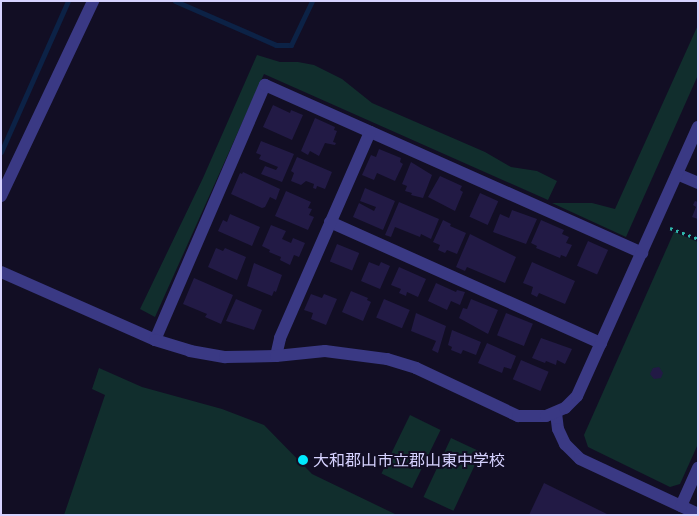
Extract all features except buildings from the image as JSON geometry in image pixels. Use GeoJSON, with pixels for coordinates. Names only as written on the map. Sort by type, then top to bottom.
{"type":"FeatureCollection","features":[{"type":"Feature","properties":{"kind":"street"},"geometry":{"type":"LineString","coordinates":[[1,196],[93,1]]}},
{"type":"Feature","properties":{"kind":"street"},"geometry":{"type":"LineString","coordinates":[[155,340],[265,85],[642,253]]}},
{"type":"Feature","properties":{"kind":"street"},"geometry":{"type":"LineString","coordinates":[[1,272],[155,340],[190,351],[225,357],[276,356],[325,351],[386,359],[416,368],[518,416],[537,418],[556,413],[577,396],[698,127]]}},
{"type":"Feature","properties":{"kind":"street"},"geometry":{"type":"LineString","coordinates":[[276,356],[280,338],[370,132]]}},
{"type":"Feature","properties":{"kind":"street"},"geometry":{"type":"LineString","coordinates":[[677,174],[698,183]]}},
{"type":"Feature","properties":{"kind":"street"},"geometry":{"type":"LineString","coordinates":[[330,222],[601,343]]}},
{"type":"Feature","properties":{"kind":"street"},"geometry":{"type":"LineString","coordinates":[[556,413],[558,429],[565,444],[580,459],[698,514]]}},
{"type":"Feature","properties":{"kind":"street"},"geometry":{"type":"LineString","coordinates":[[681,506],[698,468]]}},
{"type":"Feature","properties":{"kind":"path"},"geometry":{"type":"LineString","coordinates":[[670,228],[698,240]]}},
{"type":"Feature","properties":{"kind":"green space"},"geometry":{"type":"Polygon","coordinates":[[[698,25],[698,75],[626,237],[552,203],[592,203],[615,209],[698,25]]]}},
{"type":"Feature","properties":{"kind":"green space"},"geometry":{"type":"Polygon","coordinates":[[[257,55],[280,62],[298,62],[314,65],[342,79],[372,103],[485,152],[511,167],[537,171],[557,181],[548,200],[264,74],[155,317],[140,309],[203,178],[257,55]]]}},
{"type":"Feature","properties":{"kind":"green space"},"geometry":{"type":"Polygon","coordinates":[[[674,232],[698,242],[698,444],[680,484],[670,487],[588,447],[584,435],[674,232]]]}},
{"type":"Feature","properties":{"kind":"green space"},"geometry":{"type":"Polygon","coordinates":[[[99,368],[142,387],[222,409],[264,425],[312,474],[397,515],[64,515],[105,395],[92,389],[99,368]]]}},
{"type":"Feature","properties":{"kind":"green space"},"geometry":{"type":"Polygon","coordinates":[[[410,415],[441,430],[412,488],[382,473],[410,415]]]}},
{"type":"Feature","properties":{"kind":"green space"},"geometry":{"type":"Polygon","coordinates":[[[451,438],[481,452],[453,511],[424,497],[451,438]]]}},
{"type":"Feature","properties":{"kind":"waterway"},"geometry":{"type":"LineString","coordinates":[[1,152],[68,1]]}},
{"type":"Feature","properties":{"kind":"waterway"},"geometry":{"type":"LineString","coordinates":[[175,1],[276,45],[291,45],[312,1]]}},
{"type":"Feature","properties":{"kind":"place","name":"大和郡山市立郡山東中学校"},"geometry":{"type":"Point","coordinates":[303,460]}}]}
